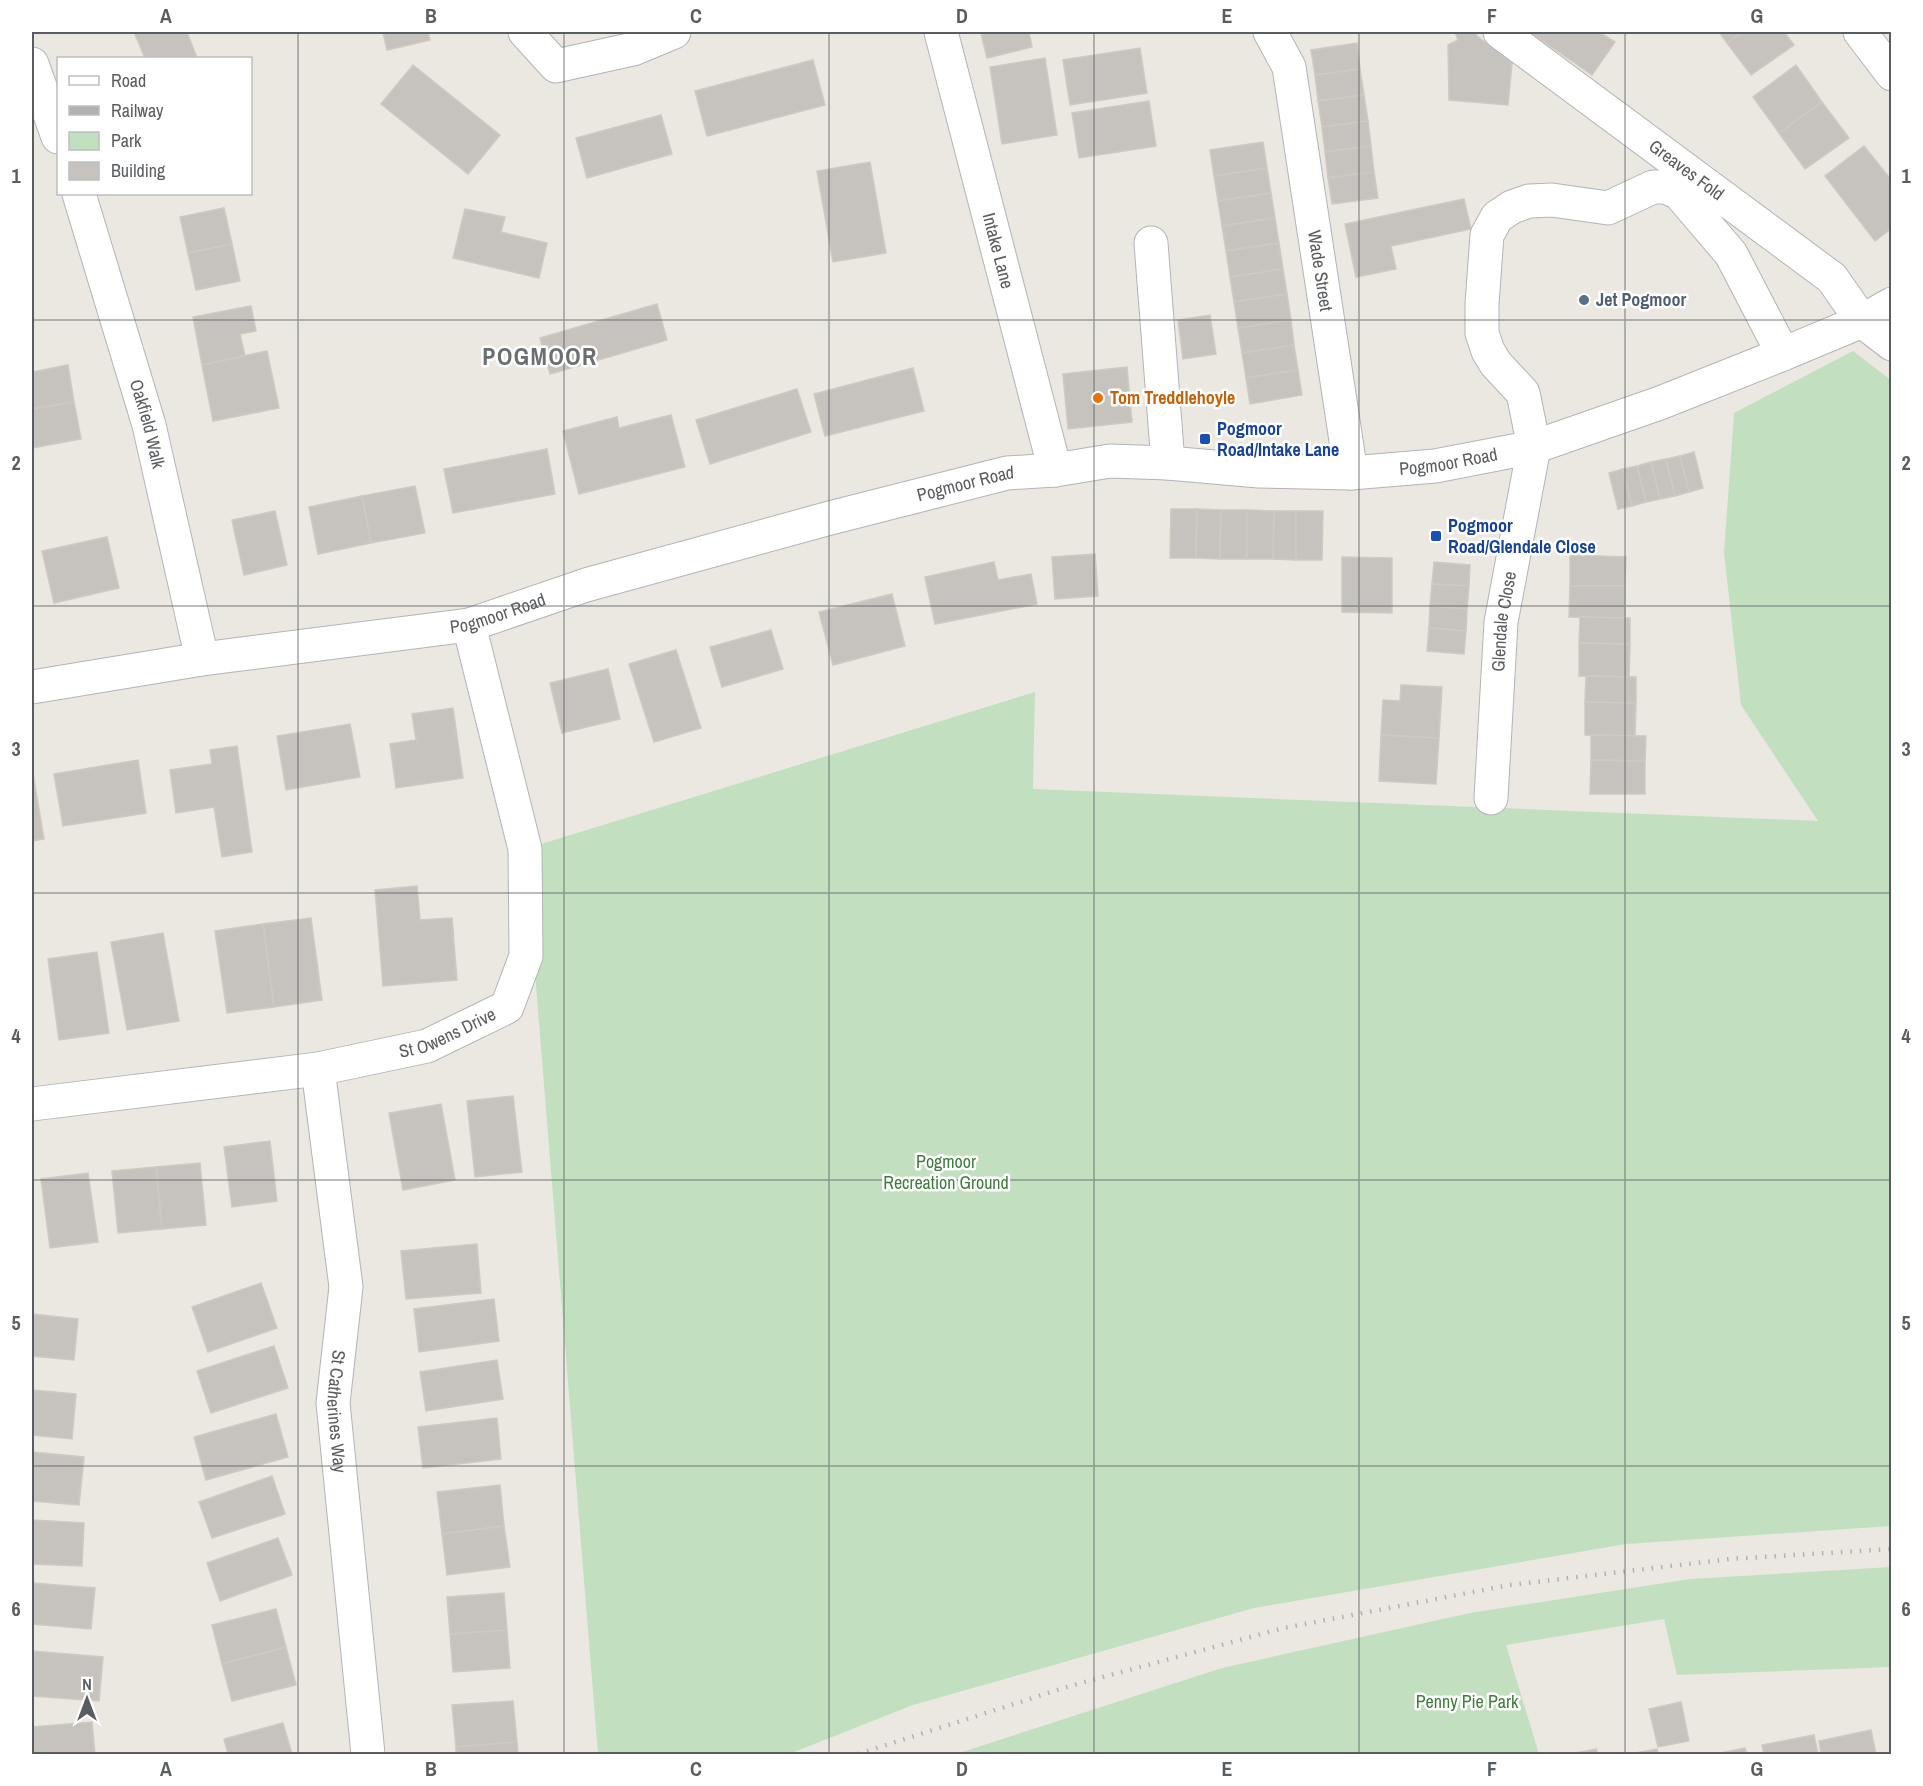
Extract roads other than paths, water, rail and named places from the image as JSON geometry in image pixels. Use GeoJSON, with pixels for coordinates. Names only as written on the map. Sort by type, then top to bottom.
{"type":"FeatureCollection","features":[{"type":"Feature","properties":{"kind":"street"},"geometry":{"type":"LineString","coordinates":[[525,32],[556,66],[633,49],[674,32]]}},
{"type":"Feature","properties":{"kind":"street","name":"Intake Lane"},"geometry":{"type":"LineString","coordinates":[[941,32],[1055,470]]}},
{"type":"Feature","properties":{"kind":"street","name":"Wade Street"},"geometry":{"type":"LineString","coordinates":[[1270,32],[1289,68],[1351,473]]}},
{"type":"Feature","properties":{"kind":"street","name":"Greaves Fold"},"geometry":{"type":"LineString","coordinates":[[1500,32],[1832,278],[1862,321],[1892,344]]}},
{"type":"Feature","properties":{"kind":"street"},"geometry":{"type":"LineString","coordinates":[[1860,32],[1892,74]]}},
{"type":"Feature","properties":{"kind":"street"},"geometry":{"type":"LineString","coordinates":[[32,64],[57,134]]}},
{"type":"Feature","properties":{"kind":"street"},"geometry":{"type":"LineString","coordinates":[[1534,447],[1522,393],[1496,364],[1488,351],[1482,333],[1487,235],[1497,218],[1512,207],[1529,201],[1552,200],[1608,207],[1653,187],[1666,187],[1679,193],[1731,254],[1783,354]]}},
{"type":"Feature","properties":{"kind":"street","name":"Oakfield Walk"},"geometry":{"type":"LineString","coordinates":[[79,195],[149,424],[202,660]]}},
{"type":"Feature","properties":{"kind":"street"},"geometry":{"type":"LineString","coordinates":[[1151,243],[1168,463]]}},
{"type":"Feature","properties":{"kind":"street","name":"Pogmoor Road"},"geometry":{"type":"LineString","coordinates":[[32,687],[202,660],[469,625],[586,585],[830,518],[1007,473],[1055,470],[1110,461],[1168,463],[1259,471],[1351,473],[1435,466],[1534,447],[1660,403],[1783,354],[1862,321],[1892,304]]}},
{"type":"Feature","properties":{"kind":"street","name":"Glendale Close"},"geometry":{"type":"LineString","coordinates":[[1491,798],[1501,622],[1534,447]]}},
{"type":"Feature","properties":{"kind":"street","name":"St Owens Drive"},"geometry":{"type":"LineString","coordinates":[[32,1104],[318,1069],[427,1046],[507,1007],[526,956],[525,849],[469,625]]}},
{"type":"Feature","properties":{"kind":"street","name":"St Catherines Way"},"geometry":{"type":"LineString","coordinates":[[318,1069],[346,1287],[333,1403],[368,1755]]}},
{"type":"Feature","properties":{"kind":"railway"},"geometry":{"type":"LineString","coordinates":[[858,1754],[1070,1686],[1284,1628],[1510,1585],[1730,1559],[1892,1549]]}},
{"type":"Feature","properties":{"kind":"place","name":"Jet Pogmoor"},"geometry":{"type":"Point","coordinates":[1584,300]}},
{"type":"Feature","properties":{"kind":"place","name":"Tom Treddlehoyle"},"geometry":{"type":"Point","coordinates":[1098,398]}},
{"type":"Feature","properties":{"kind":"place","name":"Pogmoor Road/Intake Lane"},"geometry":{"type":"Point","coordinates":[1205,439]}},
{"type":"Feature","properties":{"kind":"place","name":"Pogmoor Road/Glendale Close"},"geometry":{"type":"Point","coordinates":[1436,536]}},
{"type":"Feature","properties":{"kind":"district","name":"POGMOOR"},"geometry":{"type":"Point","coordinates":[540,357]}},
{"type":"Feature","properties":{"kind":"park label","name":"Pogmoor Recreation Ground"},"geometry":{"type":"Point","coordinates":[946,1172]}},
{"type":"Feature","properties":{"kind":"park label","name":"Penny Pie Park"},"geometry":{"type":"Point","coordinates":[1467,1702]}}]}
